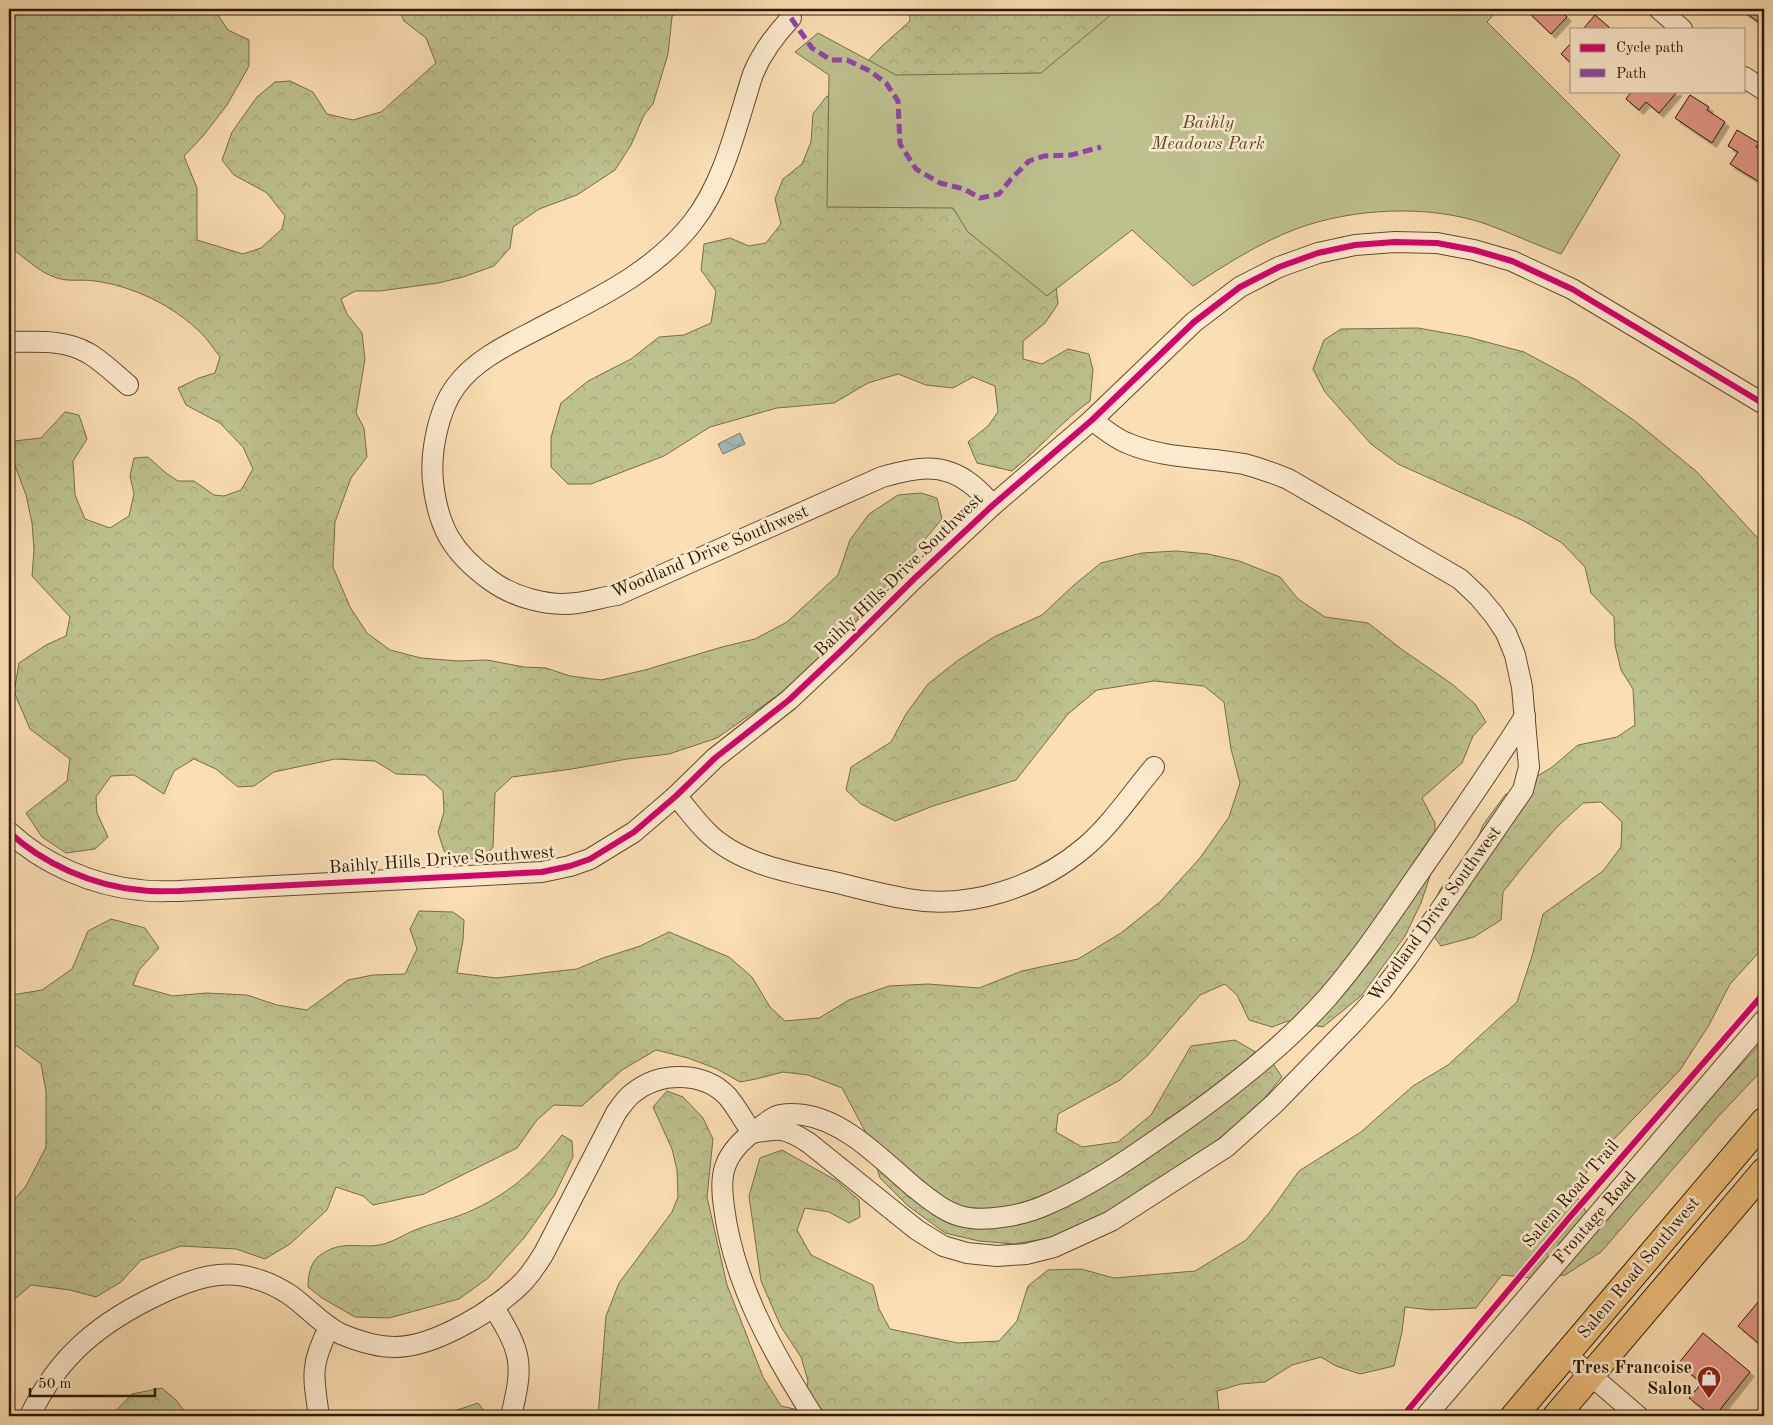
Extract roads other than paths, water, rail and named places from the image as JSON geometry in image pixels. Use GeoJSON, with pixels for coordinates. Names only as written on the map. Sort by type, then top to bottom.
{"type":"FeatureCollection","features":[{"type":"Feature","properties":{"kind":"main road","name":"Salem Road Southwest"},"geometry":{"type":"LineString","coordinates":[[1514,1416],[1764,1121]]}},
{"type":"Feature","properties":{"kind":"main road","name":"Salem Road Southwest"},"geometry":{"type":"LineString","coordinates":[[1556,1416],[1760,1177]]}},
{"type":"Feature","properties":{"kind":"street"},"geometry":{"type":"LineString","coordinates":[[1658,9],[1681,28]]}},
{"type":"Feature","properties":{"kind":"street","name":"Woodland Drive Southwest"},"geometry":{"type":"LineString","coordinates":[[791,18],[772,39],[759,59],[721,172],[708,199],[693,222],[673,244],[648,266],[618,286],[491,354],[469,372],[455,387],[442,415],[434,439],[432,472],[435,500],[443,525],[454,546],[466,560],[494,583],[519,595],[548,603],[576,603],[617,595],[882,477],[904,471],[920,468],[937,469],[955,474],[971,484],[993,505]]}},
{"type":"Feature","properties":{"kind":"street"},"geometry":{"type":"LineString","coordinates":[[1746,78],[1764,90]]}},
{"type":"Feature","properties":{"kind":"street","name":"Baihly Hills Drive Southwest"},"geometry":{"type":"LineString","coordinates":[[9,832],[18,841],[75,874],[106,885],[141,890],[179,891],[542,872],[570,866],[590,859],[634,832],[676,796],[715,758],[789,700],[993,505],[1092,420],[1194,322],[1240,287],[1279,267],[1318,253],[1355,245],[1395,242],[1437,243],[1474,250],[1512,261],[1572,289],[1764,404]]}},
{"type":"Feature","properties":{"kind":"street"},"geometry":{"type":"LineString","coordinates":[[9,342],[50,342],[71,345],[88,353],[128,384]]}},
{"type":"Feature","properties":{"kind":"street","name":"Woodland Drive Southwest"},"geometry":{"type":"LineString","coordinates":[[752,1133],[776,1129],[794,1133],[917,1230],[944,1246],[967,1253],[997,1256],[1026,1254],[1054,1247],[1111,1221],[1226,1146],[1274,1104],[1382,991],[1407,958],[1523,790],[1529,767],[1522,687],[1515,655],[1506,633],[1494,615],[1460,579],[1288,478],[1261,468],[1242,464],[1151,452],[1115,438],[1092,420]]}},
{"type":"Feature","properties":{"kind":"street","name":"Woodland Drive Southwest"},"geometry":{"type":"LineString","coordinates":[[813,1416],[791,1381],[762,1325],[734,1257],[726,1225],[722,1178],[730,1155],[737,1146],[777,1116],[795,1114],[816,1117],[833,1124],[857,1140],[937,1206],[961,1217],[988,1218],[1012,1215],[1043,1207],[1076,1191],[1117,1167],[1192,1116],[1235,1082],[1299,1026],[1326,998],[1367,948],[1493,766],[1525,716]]}},
{"type":"Feature","properties":{"kind":"street"},"geometry":{"type":"LineString","coordinates":[[676,796],[706,832],[732,851],[761,864],[803,876],[910,899],[944,901],[977,898],[1008,890],[1040,876],[1069,859],[1102,830],[1154,767]]}},
{"type":"Feature","properties":{"kind":"street","name":"Frontage Road"},"geometry":{"type":"LineString","coordinates":[[1426,1416],[1764,1020]]}},
{"type":"Feature","properties":{"kind":"street"},"geometry":{"type":"LineString","coordinates":[[30,1416],[55,1373],[92,1334],[131,1307],[186,1282],[205,1276],[221,1274],[238,1275],[270,1284],[287,1293],[329,1328],[375,1345],[397,1347],[412,1345],[430,1341],[447,1333],[493,1306],[523,1282],[534,1269],[616,1113],[624,1101],[634,1092],[658,1080],[684,1077],[707,1083],[727,1096],[752,1133]]}},
{"type":"Feature","properties":{"kind":"street"},"geometry":{"type":"LineString","coordinates":[[493,1306],[509,1332],[520,1364],[519,1386],[512,1416]]}},
{"type":"Feature","properties":{"kind":"street"},"geometry":{"type":"LineString","coordinates":[[319,1416],[314,1384],[314,1365],[319,1347],[329,1328]]}},
{"type":"Feature","properties":{"kind":"street"},"geometry":{"type":"LineString","coordinates":[[1566,1354],[1638,1416]]}},
{"type":"Feature","properties":{"kind":"water"},"geometry":{"type":"Polygon","coordinates":[[[740,433],[745,444],[723,454],[718,444],[740,433]]]}},
{"type":"Feature","properties":{"kind":"place","name":"Tres Francoise Salon"},"geometry":{"type":"Point","coordinates":[1709,1399]}},
{"type":"Feature","properties":{"kind":"park label","name":"Baihly Meadows Park"},"geometry":{"type":"Point","coordinates":[1208,133]}}]}
